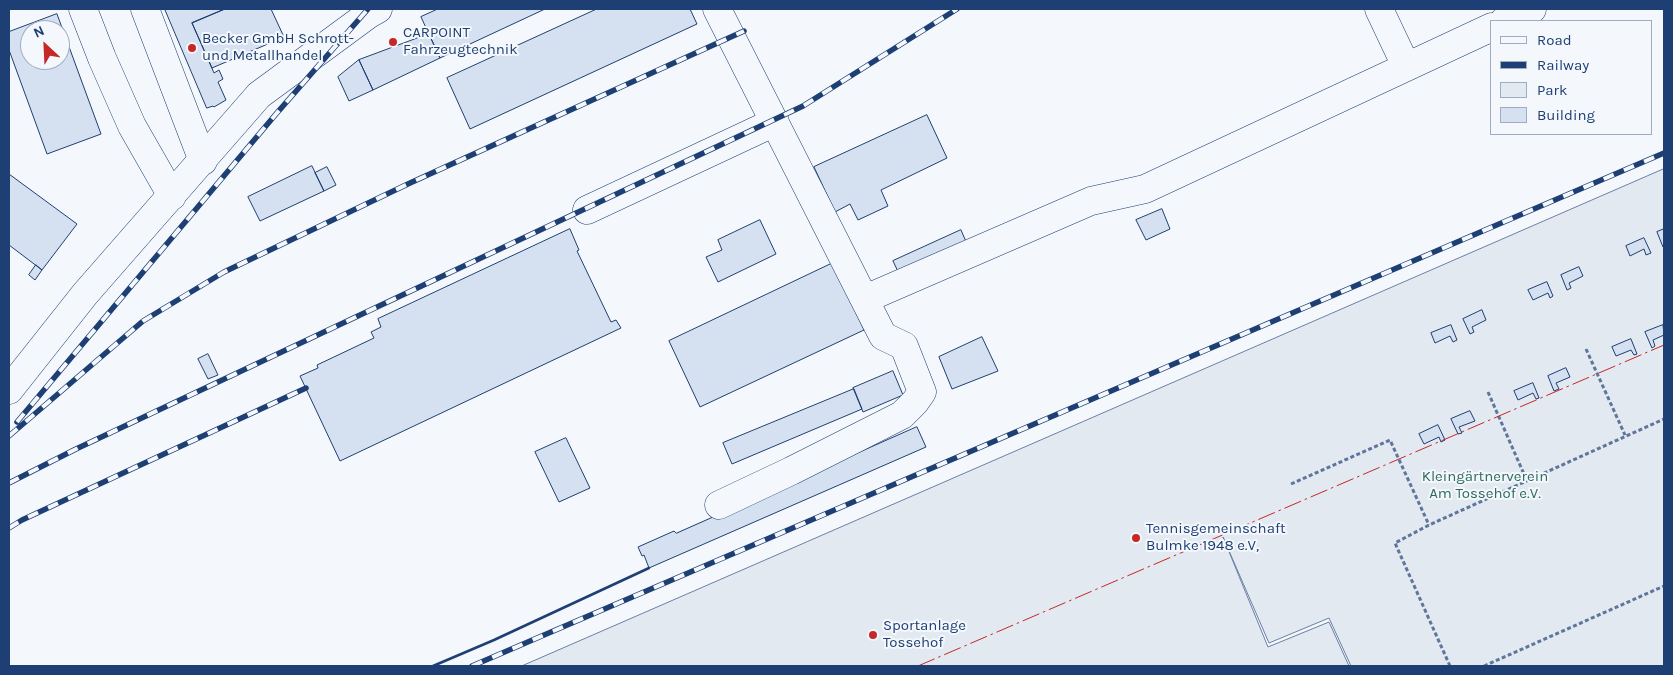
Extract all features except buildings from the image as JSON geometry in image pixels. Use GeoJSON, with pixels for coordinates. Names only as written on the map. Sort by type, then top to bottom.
{"type":"FeatureCollection","features":[{"type":"Feature","properties":{"kind":"lane"},"geometry":{"type":"LineString","coordinates":[[83,9],[132,126],[172,196]]}},
{"type":"Feature","properties":{"kind":"lane"},"geometry":{"type":"LineString","coordinates":[[145,9],[203,161]]}},
{"type":"Feature","properties":{"kind":"lane"},"geometry":{"type":"LineString","coordinates":[[9,390],[85,294],[259,96],[378,9]]}},
{"type":"Feature","properties":{"kind":"lane"},"geometry":{"type":"LineString","coordinates":[[717,9],[883,336],[904,346],[922,392],[902,415],[719,505]]}},
{"type":"Feature","properties":{"kind":"lane"},"geometry":{"type":"LineString","coordinates":[[1379,9],[1406,66]]}},
{"type":"Feature","properties":{"kind":"lane"},"geometry":{"type":"LineString","coordinates":[[1506,20],[1532,9]]}},
{"type":"Feature","properties":{"kind":"lane"},"geometry":{"type":"LineString","coordinates":[[865,299],[1091,201],[1145,188],[1490,28]]}},
{"type":"Feature","properties":{"kind":"lane"},"geometry":{"type":"LineString","coordinates":[[587,210],[775,122]]}},
{"type":"Feature","properties":{"kind":"path"},"geometry":{"type":"LineString","coordinates":[[1586,349],[1624,435]]}},
{"type":"Feature","properties":{"kind":"path"},"geometry":{"type":"LineString","coordinates":[[1488,392],[1527,481]]}},
{"type":"Feature","properties":{"kind":"path"},"geometry":{"type":"LineString","coordinates":[[1450,666],[1394,542],[1664,418]]}},
{"type":"Feature","properties":{"kind":"path"},"geometry":{"type":"LineString","coordinates":[[1291,484],[1390,440],[1429,525]]}},
{"type":"Feature","properties":{"kind":"path"},"geometry":{"type":"LineString","coordinates":[[1484,666],[1664,586]]}},
{"type":"Feature","properties":{"kind":"green space","name":"Kleingärtnerverein Am Tossehof e.V."},"geometry":{"type":"Polygon","coordinates":[[[1664,169],[1664,666],[1351,666],[1329,618],[1269,643],[1223,537],[1268,647],[1329,622],[1349,666],[522,666],[1664,169]]]}},
{"type":"Feature","properties":{"kind":"railway"},"geometry":{"type":"LineString","coordinates":[[17,422],[276,114],[368,9]]}},
{"type":"Feature","properties":{"kind":"railway"},"geometry":{"type":"LineString","coordinates":[[9,483],[76,449],[803,106],[957,9]]}},
{"type":"Feature","properties":{"kind":"railway"},"geometry":{"type":"LineString","coordinates":[[9,436],[143,321],[224,272],[410,183],[744,31]]}},
{"type":"Feature","properties":{"kind":"railway"},"geometry":{"type":"LineString","coordinates":[[472,666],[1664,153]]}},
{"type":"Feature","properties":{"kind":"railway"},"geometry":{"type":"LineString","coordinates":[[9,528],[22,520],[306,388]]}},
{"type":"Feature","properties":{"kind":"wall"},"geometry":{"type":"LineString","coordinates":[[433,666],[494,640],[649,568]]}},
{"type":"Feature","properties":{"kind":"power"},"geometry":{"type":"LineString","coordinates":[[918,666],[1664,345]]}},
{"type":"Feature","properties":{"kind":"place","name":"CARPOINT Fahrzeugtechnik"},"geometry":{"type":"Point","coordinates":[393,42]}},
{"type":"Feature","properties":{"kind":"place","name":"Becker GmbH Schrott- und Metallhandel"},"geometry":{"type":"Point","coordinates":[192,48]}},
{"type":"Feature","properties":{"kind":"place","name":"Tennisgemeinschaft Bulmke 1948 e.V,"},"geometry":{"type":"Point","coordinates":[1136,538]}},
{"type":"Feature","properties":{"kind":"place","name":"Sportanlage Tossehof"},"geometry":{"type":"Point","coordinates":[873,635]}}]}
